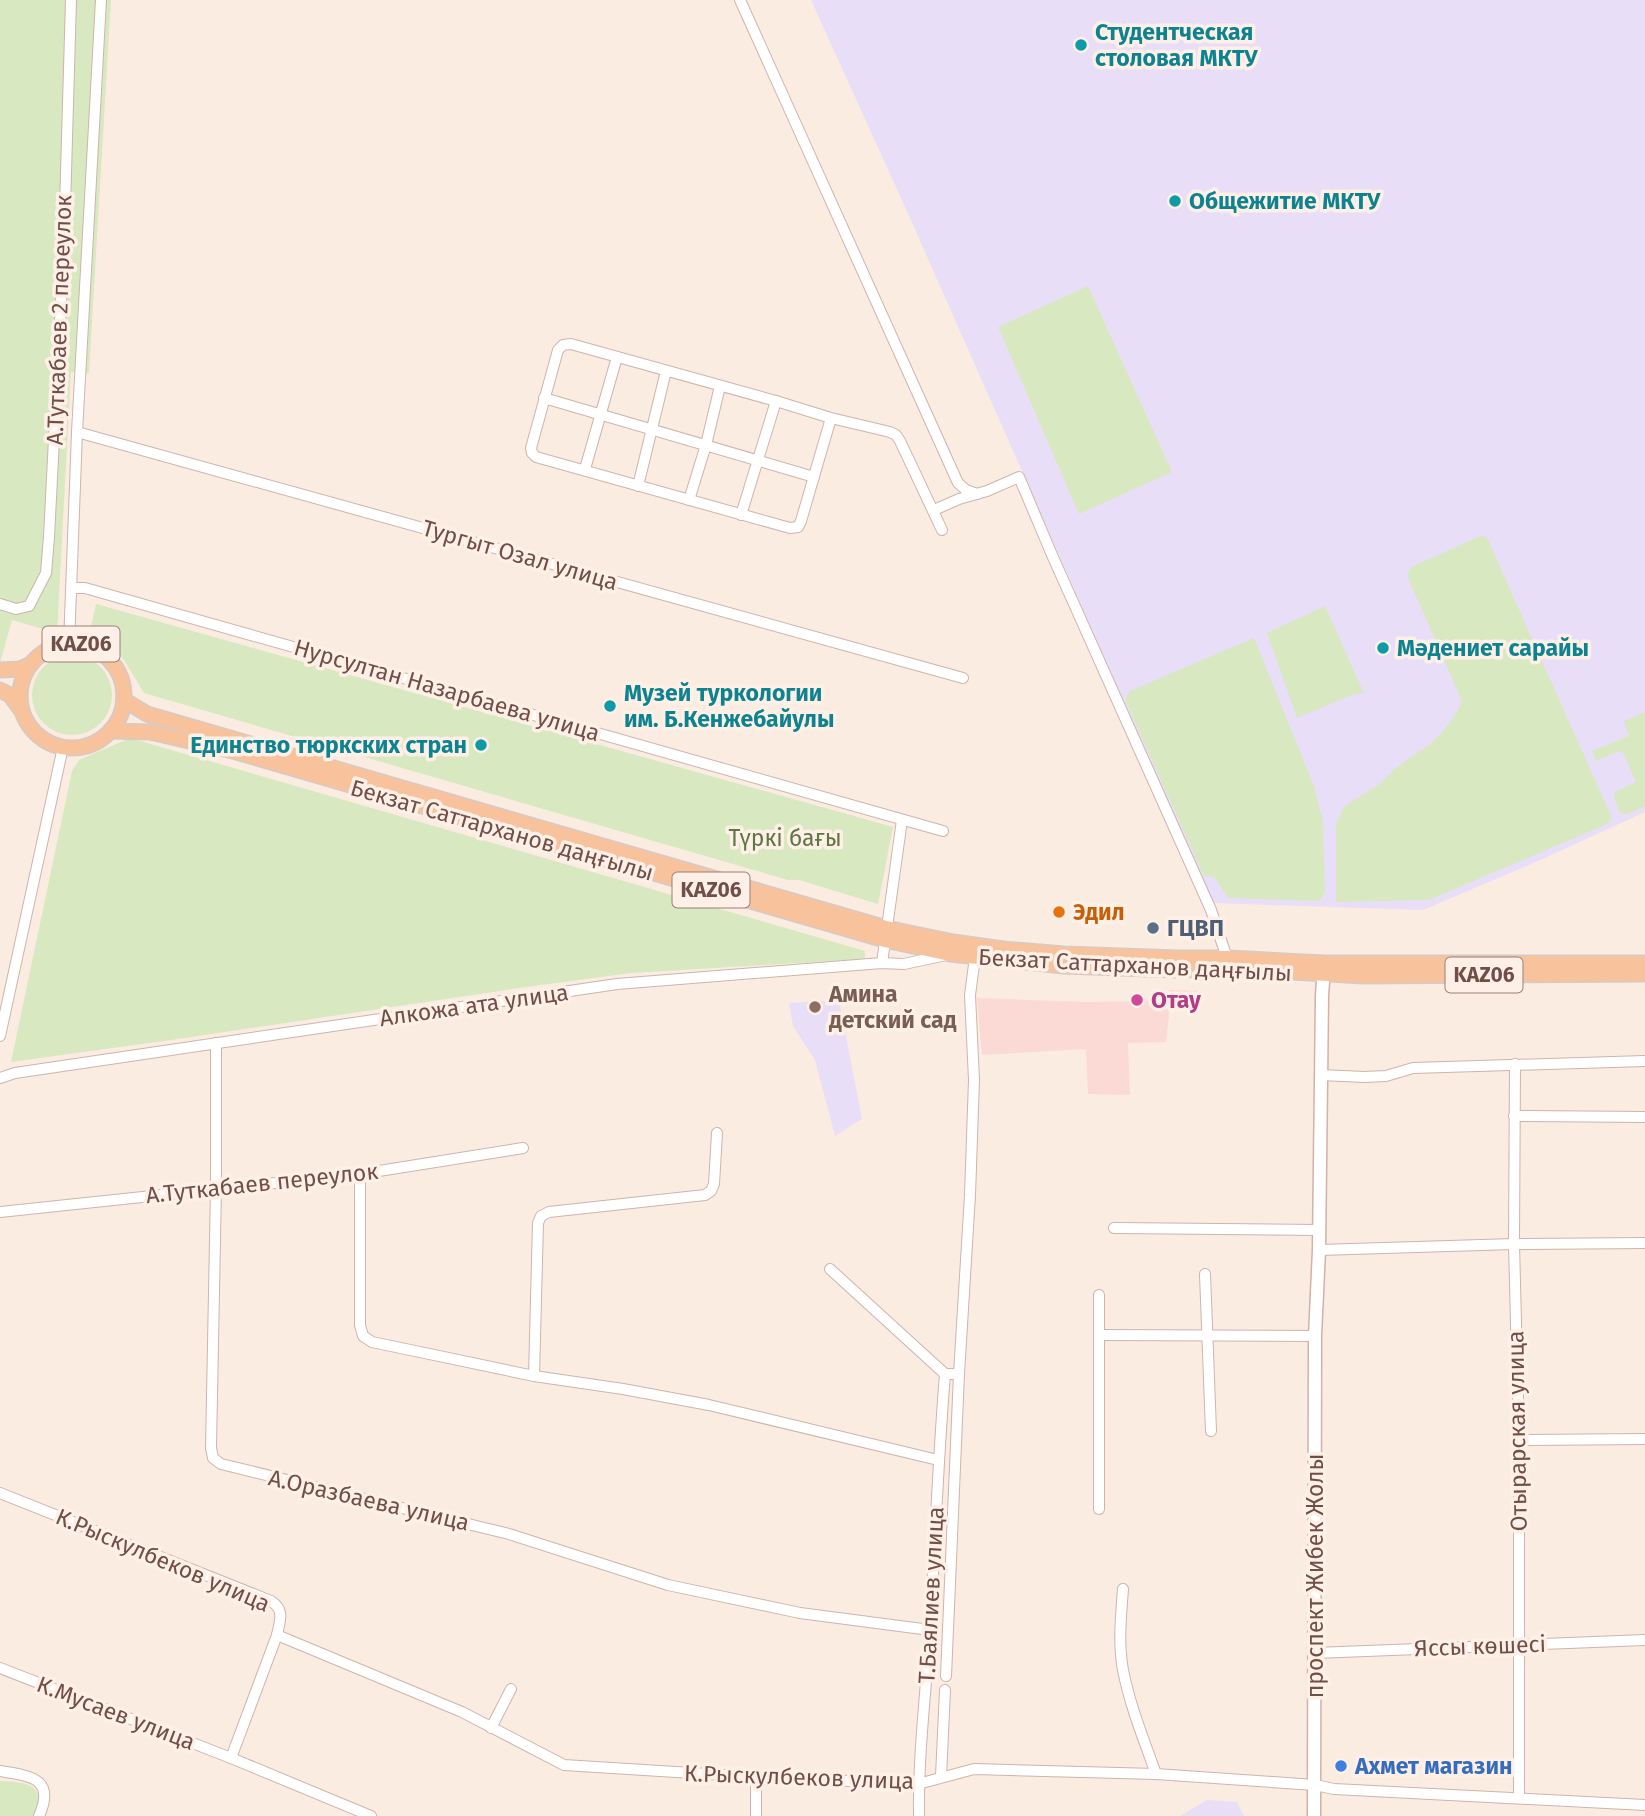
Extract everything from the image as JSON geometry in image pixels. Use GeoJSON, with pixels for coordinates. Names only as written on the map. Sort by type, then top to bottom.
{"type":"FeatureCollection","features":[{"type":"Feature","properties":{"kind":"main road","name":"KАZ06"},"geometry":{"type":"LineString","coordinates":[[22,712],[20,688],[30,664],[52,648],[69,644],[87,645],[110,659],[123,682],[124,700]]}},
{"type":"Feature","properties":{"kind":"main road","name":"KАZ06"},"geometry":{"type":"LineString","coordinates":[[0,670],[20,669],[30,664]]}},
{"type":"Feature","properties":{"kind":"main road"},"geometry":{"type":"LineString","coordinates":[[0,690],[10,695],[35,733],[48,742],[63,747]]}},
{"type":"Feature","properties":{"kind":"main road","name":"Бекзат Саттарханов даңғылы"},"geometry":{"type":"LineString","coordinates":[[124,700],[147,714],[950,954],[1063,966],[1177,970],[1645,963]]}},
{"type":"Feature","properties":{"kind":"main road"},"geometry":{"type":"LineString","coordinates":[[110,731],[120,717],[124,700]]}},
{"type":"Feature","properties":{"kind":"main road","name":"Бекзат Саттарханов даңғылы"},"geometry":{"type":"LineString","coordinates":[[110,731],[150,732],[233,751],[885,934],[1040,952],[1227,958],[1324,969],[1645,974]]}},
{"type":"Feature","properties":{"kind":"main road","name":"KАZ06"},"geometry":{"type":"LineString","coordinates":[[63,747],[89,745],[110,731]]}},
{"type":"Feature","properties":{"kind":"main road","name":"проспект Жибек Жолы"},"geometry":{"type":"LineString","coordinates":[[1314,1816],[1315,1336],[1324,969]]}},
{"type":"Feature","properties":{"kind":"street","name":"А.Туткабаев 2 переулок"},"geometry":{"type":"LineString","coordinates":[[0,604],[16,609],[29,606],[46,573],[56,416],[71,0]]}},
{"type":"Feature","properties":{"kind":"street"},"geometry":{"type":"LineString","coordinates":[[69,644],[77,432],[101,0]]}},
{"type":"Feature","properties":{"kind":"street"},"geometry":{"type":"LineString","coordinates":[[740,0],[958,483],[966,490],[978,494]]}},
{"type":"Feature","properties":{"kind":"street"},"geometry":{"type":"LineString","coordinates":[[831,418],[798,527],[790,528],[536,457],[531,448],[558,350],[570,344],[831,418],[890,432],[901,441],[942,530]]}},
{"type":"Feature","properties":{"kind":"street"},"geometry":{"type":"LineString","coordinates":[[585,469],[617,357]]}},
{"type":"Feature","properties":{"kind":"street"},"geometry":{"type":"LineString","coordinates":[[638,486],[666,371]]}},
{"type":"Feature","properties":{"kind":"street"},"geometry":{"type":"LineString","coordinates":[[689,500],[720,386]]}},
{"type":"Feature","properties":{"kind":"street"},"geometry":{"type":"LineString","coordinates":[[544,398],[814,477]]}},
{"type":"Feature","properties":{"kind":"street"},"geometry":{"type":"LineString","coordinates":[[741,515],[776,401]]}},
{"type":"Feature","properties":{"kind":"street","name":"Тургыт Озал улица"},"geometry":{"type":"LineString","coordinates":[[77,432],[963,678]]}},
{"type":"Feature","properties":{"kind":"street"},"geometry":{"type":"LineString","coordinates":[[934,510],[1019,477],[1210,910],[1227,958]]}},
{"type":"Feature","properties":{"kind":"street","name":"Нурсултан Назарбаева улица"},"geometry":{"type":"LineString","coordinates":[[72,588],[85,587],[943,831]]}},
{"type":"Feature","properties":{"kind":"street"},"geometry":{"type":"LineString","coordinates":[[0,1036],[63,747]]}},
{"type":"Feature","properties":{"kind":"street"},"geometry":{"type":"LineString","coordinates":[[882,963],[902,820]]}},
{"type":"Feature","properties":{"kind":"street","name":"Алкожа ата улица"},"geometry":{"type":"LineString","coordinates":[[0,1078],[15,1073],[617,984],[882,963],[904,964],[950,954]]}},
{"type":"Feature","properties":{"kind":"street","name":"Т.Баялиев улица"},"geometry":{"type":"LineString","coordinates":[[946,1675],[959,1374],[971,1195],[974,1080],[970,995],[975,957]]}},
{"type":"Feature","properties":{"kind":"street","name":"А.Оразбаева улица"},"geometry":{"type":"LineString","coordinates":[[216,1043],[211,1448],[213,1458],[220,1464],[509,1534],[668,1585],[800,1613],[930,1630]]}},
{"type":"Feature","properties":{"kind":"street"},"geometry":{"type":"LineString","coordinates":[[1321,1075],[1364,1077],[1386,1076],[1413,1068],[1645,1061]]}},
{"type":"Feature","properties":{"kind":"street","name":"Отырарская улица"},"geometry":{"type":"LineString","coordinates":[[1515,1064],[1519,1798]]}},
{"type":"Feature","properties":{"kind":"street"},"geometry":{"type":"LineString","coordinates":[[1514,1116],[1645,1117]]}},
{"type":"Feature","properties":{"kind":"street"},"geometry":{"type":"LineString","coordinates":[[534,1377],[538,1223],[541,1216],[549,1212],[705,1195],[711,1191],[714,1184],[717,1133]]}},
{"type":"Feature","properties":{"kind":"street","name":"А.Туткабаев переулок"},"geometry":{"type":"LineString","coordinates":[[0,1212],[360,1174],[523,1148]]}},
{"type":"Feature","properties":{"kind":"street"},"geometry":{"type":"LineString","coordinates":[[360,1174],[360,1325],[363,1336],[372,1342],[534,1377],[623,1389],[709,1405],[938,1460]]}},
{"type":"Feature","properties":{"kind":"street"},"geometry":{"type":"LineString","coordinates":[[1114,1228],[1319,1230]]}},
{"type":"Feature","properties":{"kind":"street"},"geometry":{"type":"LineString","coordinates":[[1319,1250],[1645,1243]]}},
{"type":"Feature","properties":{"kind":"street"},"geometry":{"type":"LineString","coordinates":[[830,1269],[945,1374],[959,1374]]}},
{"type":"Feature","properties":{"kind":"street"},"geometry":{"type":"LineString","coordinates":[[1205,1274],[1211,1431]]}},
{"type":"Feature","properties":{"kind":"street"},"geometry":{"type":"LineString","coordinates":[[1099,1295],[1099,1509]]}},
{"type":"Feature","properties":{"kind":"street"},"geometry":{"type":"LineString","coordinates":[[1100,1335],[1315,1336]]}},
{"type":"Feature","properties":{"kind":"street","name":"Т.Баялиев улица"},"geometry":{"type":"LineString","coordinates":[[919,1816],[918,1784],[945,1374]]}},
{"type":"Feature","properties":{"kind":"street"},"geometry":{"type":"LineString","coordinates":[[1518,1440],[1645,1439]]}},
{"type":"Feature","properties":{"kind":"street","name":"К.Рыскулбеков улица"},"geometry":{"type":"LineString","coordinates":[[0,1493],[271,1601],[281,1611],[277,1635],[462,1712],[564,1765],[918,1784],[974,1769],[1156,1774],[1315,1785],[1334,1789],[1645,1805]]}},
{"type":"Feature","properties":{"kind":"street"},"geometry":{"type":"LineString","coordinates":[[1123,1589],[1120,1629],[1123,1669],[1156,1774]]}},
{"type":"Feature","properties":{"kind":"street"},"geometry":{"type":"LineString","coordinates":[[231,1758],[277,1635]]}},
{"type":"Feature","properties":{"kind":"street","name":"Яссы көшесі"},"geometry":{"type":"LineString","coordinates":[[1315,1653],[1645,1640]]}},
{"type":"Feature","properties":{"kind":"street","name":"К.Мусаев улица"},"geometry":{"type":"LineString","coordinates":[[0,1668],[371,1816]]}},
{"type":"Feature","properties":{"kind":"street"},"geometry":{"type":"LineString","coordinates":[[491,1728],[511,1689]]}},
{"type":"Feature","properties":{"kind":"street","name":"Т.Баялиев улица"},"geometry":{"type":"LineString","coordinates":[[941,1776],[945,1690]]}},
{"type":"Feature","properties":{"kind":"street"},"geometry":{"type":"LineString","coordinates":[[0,1772],[31,1776],[40,1783],[45,1793],[45,1803],[39,1816]]}},
{"type":"Feature","properties":{"kind":"street"},"geometry":{"type":"LineString","coordinates":[[756,1777],[756,1816]]}},
{"type":"Feature","properties":{"kind":"shaded area"},"geometry":{"type":"Polygon","coordinates":[[[811,0],[1645,0],[1645,812],[1423,910],[1213,903],[811,0]]]}},
{"type":"Feature","properties":{"kind":"shaded area"},"geometry":{"type":"Polygon","coordinates":[[[1169,990],[1197,991],[1197,1007],[1170,1006],[1166,1042],[1128,1043],[1130,1095],[1088,1094],[1086,1049],[982,1055],[977,998],[1085,1002],[1167,1001],[1169,990]]]}},
{"type":"Feature","properties":{"kind":"shaded area"},"geometry":{"type":"Polygon","coordinates":[[[839,1000],[862,1119],[835,1136],[815,1060],[793,1026],[789,1003],[839,1000]]]}},
{"type":"Feature","properties":{"kind":"shaded area"},"geometry":{"type":"Polygon","coordinates":[[[1207,1800],[1237,1802],[1244,1816],[1180,1816],[1207,1800]]]}},
{"type":"Feature","properties":{"kind":"green space"},"geometry":{"type":"Polygon","coordinates":[[[0,0],[111,0],[89,373],[71,372],[57,633],[12,620],[0,663],[0,0]]]}},
{"type":"Feature","properties":{"kind":"green space"},"geometry":{"type":"Polygon","coordinates":[[[1088,286],[1172,472],[1079,514],[998,327],[1088,286]]]}},
{"type":"Feature","properties":{"kind":"green space"},"geometry":{"type":"Polygon","coordinates":[[[1481,536],[1488,540],[1612,818],[1607,824],[1429,900],[1336,902],[1336,823],[1345,806],[1378,785],[1397,767],[1430,744],[1451,721],[1461,704],[1408,578],[1408,572],[1413,566],[1481,536]]]}},
{"type":"Feature","properties":{"kind":"green space","name":"Түркі бағы"},"geometry":{"type":"Polygon","coordinates":[[[96,604],[893,827],[878,904],[144,693],[112,645],[89,635],[96,604]]]}},
{"type":"Feature","properties":{"kind":"green space"},"geometry":{"type":"Polygon","coordinates":[[[1325,606],[1364,693],[1354,694],[1297,718],[1267,633],[1325,606]]]}},
{"type":"Feature","properties":{"kind":"green space"},"geometry":{"type":"Polygon","coordinates":[[[1254,638],[1314,786],[1323,822],[1325,893],[1319,901],[1228,898],[1214,877],[1204,876],[1125,700],[1130,691],[1254,638]]]}},
{"type":"Feature","properties":{"kind":"green space"},"geometry":{"type":"Polygon","coordinates":[[[72,655],[87,658],[100,667],[109,680],[112,695],[109,710],[100,723],[87,732],[72,735],[57,732],[44,723],[35,710],[32,695],[35,680],[44,667],[57,658],[72,655]]]}},
{"type":"Feature","properties":{"kind":"green space"},"geometry":{"type":"Polygon","coordinates":[[[1645,712],[1645,806],[1627,814],[1620,813],[1614,798],[1615,792],[1636,782],[1623,753],[1619,751],[1596,761],[1592,751],[1629,736],[1624,721],[1645,712]]]}},
{"type":"Feature","properties":{"kind":"green space"},"geometry":{"type":"Polygon","coordinates":[[[130,738],[865,951],[865,959],[631,973],[11,1062],[72,771],[79,760],[130,738]]]}},
{"type":"Feature","properties":{"kind":"green space"},"geometry":{"type":"Polygon","coordinates":[[[0,1781],[26,1784],[37,1791],[37,1816],[0,1816],[0,1781]]]}},
{"type":"Feature","properties":{"kind":"place","name":"Студентческая столовая МКТУ"},"geometry":{"type":"Point","coordinates":[1081,45]}},
{"type":"Feature","properties":{"kind":"place","name":"Общежитие МКТУ"},"geometry":{"type":"Point","coordinates":[1175,201]}},
{"type":"Feature","properties":{"kind":"place","name":"Мәдениет сарайы"},"geometry":{"type":"Point","coordinates":[1383,648]}},
{"type":"Feature","properties":{"kind":"place","name":"Музей туркологии им. Б.Кенжебайулы"},"geometry":{"type":"Point","coordinates":[610,706]}},
{"type":"Feature","properties":{"kind":"place","name":"Единство тюркских стран"},"geometry":{"type":"Point","coordinates":[481,745]}},
{"type":"Feature","properties":{"kind":"place","name":"Эдил"},"geometry":{"type":"Point","coordinates":[1059,912]}},
{"type":"Feature","properties":{"kind":"place","name":"ГЦВП"},"geometry":{"type":"Point","coordinates":[1153,928]}},
{"type":"Feature","properties":{"kind":"place","name":"Отау"},"geometry":{"type":"Point","coordinates":[1137,1000]}},
{"type":"Feature","properties":{"kind":"place","name":"Амина детский сад"},"geometry":{"type":"Point","coordinates":[815,1007]}},
{"type":"Feature","properties":{"kind":"place","name":"Ахмет магазин"},"geometry":{"type":"Point","coordinates":[1341,1766]}}]}
